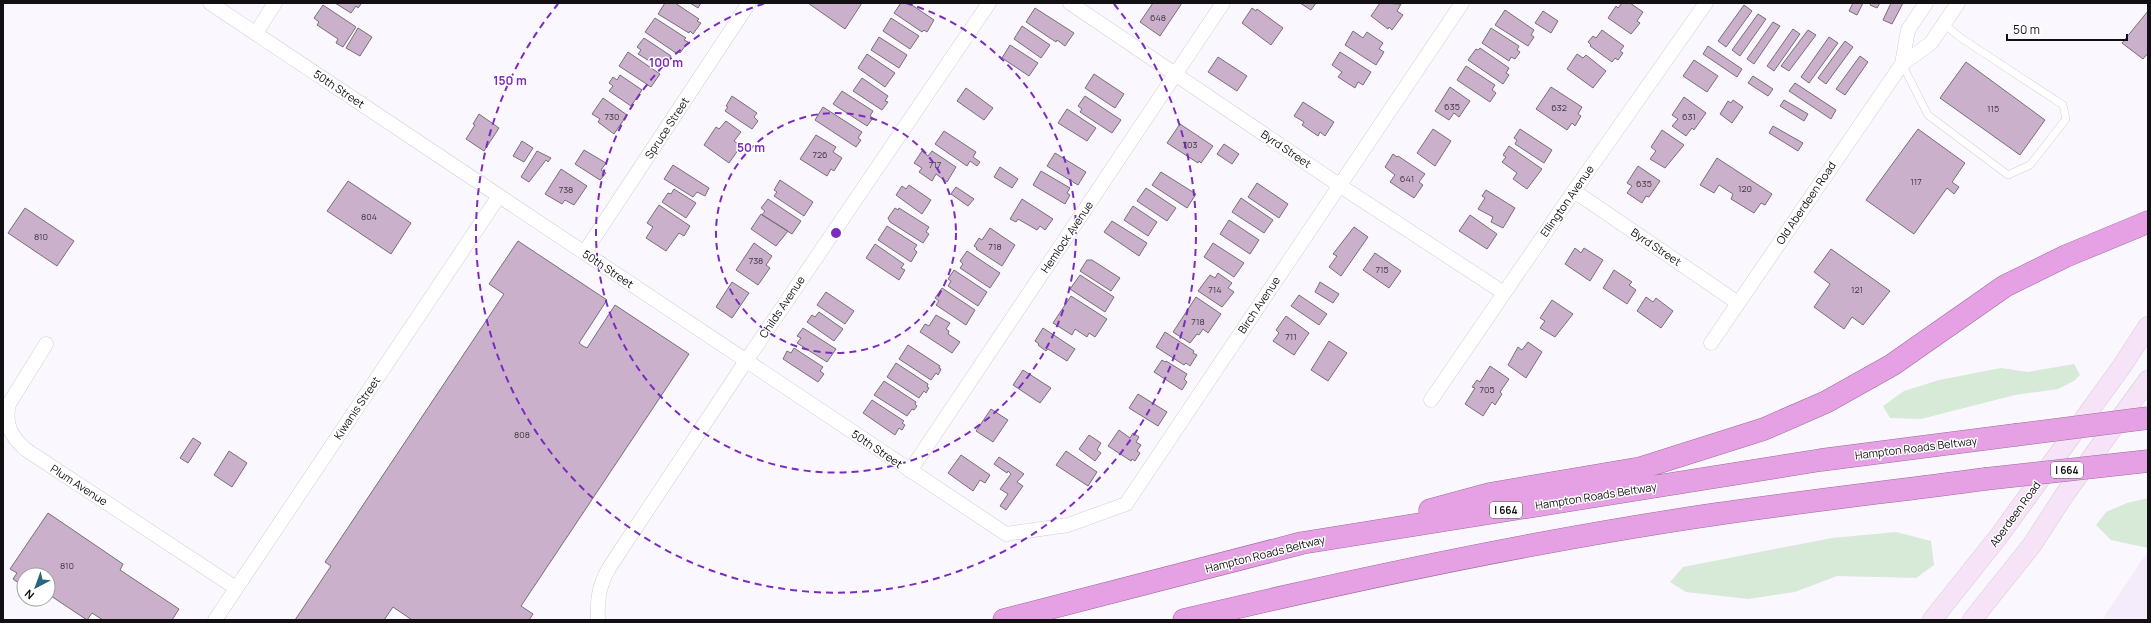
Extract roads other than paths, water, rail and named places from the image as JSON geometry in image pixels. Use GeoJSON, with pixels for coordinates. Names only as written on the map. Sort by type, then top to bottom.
{"type":"FeatureCollection","features":[{"type":"Feature","properties":{"kind":"highway"},"geometry":{"type":"LineString","coordinates":[[1302,543],[1489,494],[1641,468],[1764,429],[1826,402],[1892,365],[2005,286],[2066,256],[2108,240],[2148,222]]}},
{"type":"Feature","properties":{"kind":"highway"},"geometry":{"type":"LineString","coordinates":[[2108,240],[2134,238],[2148,239]]}},
{"type":"Feature","properties":{"kind":"highway","name":"Hampton Roads Beltway"},"geometry":{"type":"LineString","coordinates":[[1004,620],[1302,543],[1821,460],[2148,418]]}},
{"type":"Feature","properties":{"kind":"highway","name":"I 664"},"geometry":{"type":"LineString","coordinates":[[1184,620],[1430,564],[1716,514],[1985,479],[2148,461]]}},
{"type":"Feature","properties":{"kind":"main road","name":"Aberdeen Road"},"geometry":{"type":"LineString","coordinates":[[1932,620],[1999,536],[2122,366],[2148,326]]}},
{"type":"Feature","properties":{"kind":"main road"},"geometry":{"type":"LineString","coordinates":[[1972,620],[2032,545],[2065,494],[2148,380]]}},
{"type":"Feature","properties":{"kind":"street","name":"50th Street"},"geometry":{"type":"LineString","coordinates":[[210,3],[1006,534]]}},
{"type":"Feature","properties":{"kind":"street"},"geometry":{"type":"LineString","coordinates":[[256,33],[275,3]]}},
{"type":"Feature","properties":{"kind":"street","name":"Spruce Street"},"geometry":{"type":"LineString","coordinates":[[584,253],[749,3]]}},
{"type":"Feature","properties":{"kind":"street","name":"Childs Avenue"},"geometry":{"type":"LineString","coordinates":[[598,620],[597,600],[603,579],[746,361],[989,3]]}},
{"type":"Feature","properties":{"kind":"street","name":"Byrd Street"},"geometry":{"type":"LineString","coordinates":[[1070,3],[1339,185],[1504,293]]}},
{"type":"Feature","properties":{"kind":"street","name":"Hemlock Avenue"},"geometry":{"type":"LineString","coordinates":[[910,471],[1223,3]]}},
{"type":"Feature","properties":{"kind":"street","name":"Birch Avenue"},"geometry":{"type":"LineString","coordinates":[[1006,534],[1068,525],[1126,504],[1462,3]]}},
{"type":"Feature","properties":{"kind":"street","name":"Ellington Avenue"},"geometry":{"type":"LineString","coordinates":[[1431,400],[1574,191],[1706,3]]}},
{"type":"Feature","properties":{"kind":"street","name":"Old Aberdeen Road"},"geometry":{"type":"LineString","coordinates":[[1902,64],[1908,30],[1926,3]]}},
{"type":"Feature","properties":{"kind":"street","name":"Old Aberdeen Road"},"geometry":{"type":"LineString","coordinates":[[1711,343],[1902,64],[1931,43],[1958,3]]}},
{"type":"Feature","properties":{"kind":"street","name":"Byrd Street"},"geometry":{"type":"LineString","coordinates":[[1574,191],[1738,303]]}},
{"type":"Feature","properties":{"kind":"street","name":"Kiwanis Street"},"geometry":{"type":"LineString","coordinates":[[215,620],[499,196]]}},
{"type":"Feature","properties":{"kind":"street","name":"Plum Avenue"},"geometry":{"type":"LineString","coordinates":[[46,344],[9,404],[7,413],[8,424],[10,433],[16,441],[25,449],[236,588]]}},
{"type":"Feature","properties":{"kind":"lane"},"geometry":{"type":"LineString","coordinates":[[1902,64],[1928,115],[2008,175],[2030,165],[2066,119],[2063,104],[1961,38],[1944,24]]}}]}
